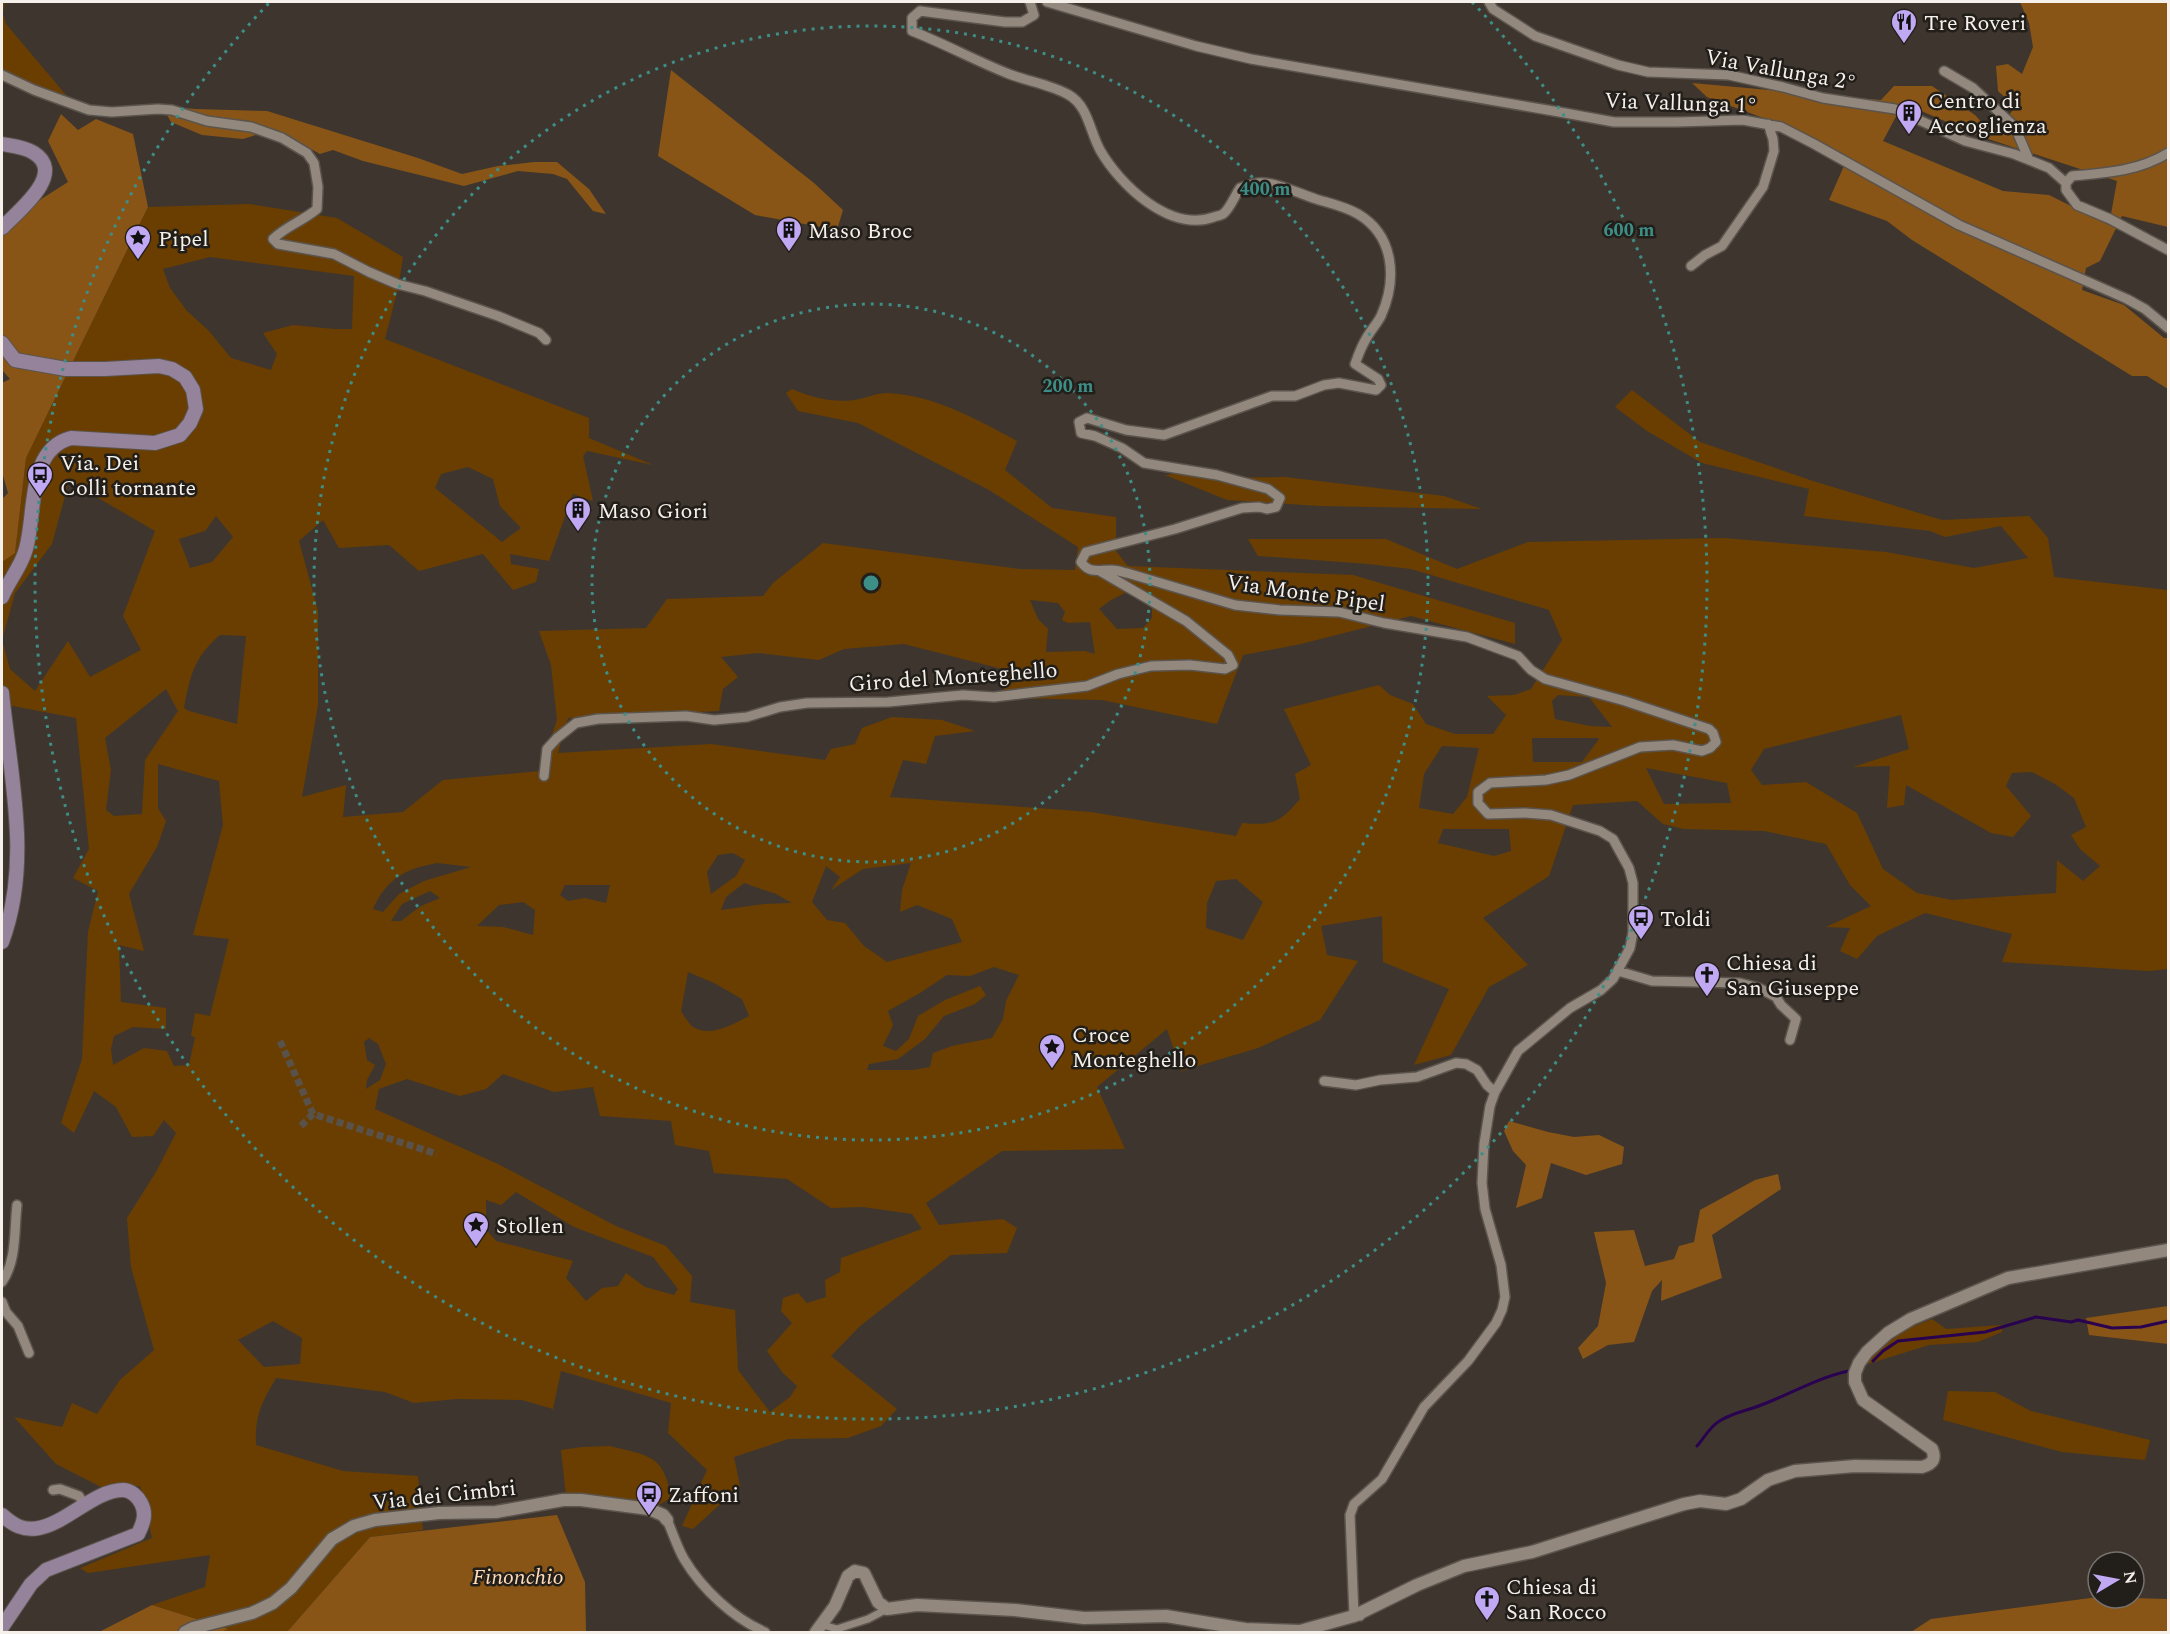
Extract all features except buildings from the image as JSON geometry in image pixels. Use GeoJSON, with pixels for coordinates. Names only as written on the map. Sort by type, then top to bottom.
{"type":"FeatureCollection","features":[{"type":"Feature","properties":{"kind":"main road"},"geometry":{"type":"LineString","coordinates":[[2,144],[33,152],[40,159],[45,175],[43,184],[36,193],[2,228]]}},
{"type":"Feature","properties":{"kind":"main road"},"geometry":{"type":"LineString","coordinates":[[2,343],[15,360],[66,369],[148,366],[172,369],[185,377],[193,390],[196,409],[190,423],[180,435],[154,442],[71,438],[60,441],[42,463],[37,477],[26,549],[2,597]]}},
{"type":"Feature","properties":{"kind":"main road"},"geometry":{"type":"LineString","coordinates":[[2,693],[14,791],[17,844],[13,904],[2,942]]}},
{"type":"Feature","properties":{"kind":"main road"},"geometry":{"type":"LineString","coordinates":[[2,1515],[14,1525],[37,1528],[49,1525],[104,1495],[124,1490],[133,1493],[140,1500],[144,1522],[138,1534],[46,1570],[31,1584],[2,1627]]}},
{"type":"Feature","properties":{"kind":"street"},"geometry":{"type":"LineString","coordinates":[[1030,2],[1034,15],[1022,22],[1005,22],[920,11],[912,18],[912,32],[996,69],[1069,95],[1082,106],[1100,149],[1110,164],[1134,190],[1160,210],[1174,217],[1202,222],[1223,214],[1240,188],[1259,183],[1272,184],[1359,214],[1382,236],[1389,251],[1391,265],[1389,292],[1380,317],[1364,342],[1354,364],[1378,379],[1381,385],[1376,390],[1339,383],[1324,385],[1295,396],[1272,396],[1164,435],[1126,430],[1087,418],[1079,422],[1081,433],[1095,436],[1122,448],[1144,463],[1217,475],[1268,489],[1280,498],[1276,507],[1242,508],[1175,529],[1086,552],[1081,562],[1086,568],[1100,572]]}},
{"type":"Feature","properties":{"kind":"street","name":"Via Vallunga 1°"},"geometry":{"type":"LineString","coordinates":[[1047,2],[1196,46],[1251,59],[1614,122],[1743,120],[1781,127],[1959,225],[2127,299],[2145,309],[2169,328]]}},
{"type":"Feature","properties":{"kind":"street","name":"Via Vallunga 2°"},"geometry":{"type":"LineString","coordinates":[[1489,2],[1493,9],[1535,36],[1618,65],[1648,72],[1729,75],[1823,98],[1894,109],[1965,141],[2049,168],[2066,183]]}},
{"type":"Feature","properties":{"kind":"street"},"geometry":{"type":"LineString","coordinates":[[1944,71],[1973,88],[2015,127],[2029,160]]}},
{"type":"Feature","properties":{"kind":"street"},"geometry":{"type":"LineString","coordinates":[[2,75],[34,90],[89,110],[112,112],[158,109],[172,111],[207,121],[251,127],[282,138],[311,158],[317,176],[318,193],[317,209],[305,220],[282,230],[273,238],[278,244],[334,254],[397,284],[498,316],[539,333],[546,340]]}},
{"type":"Feature","properties":{"kind":"street"},"geometry":{"type":"LineString","coordinates":[[1692,266],[1705,255],[1722,246],[1763,187],[1774,151],[1773,139],[1767,124]]}},
{"type":"Feature","properties":{"kind":"street"},"geometry":{"type":"LineString","coordinates":[[2169,153],[2142,166],[2116,172],[2072,176],[2066,183],[2066,190],[2077,205],[2110,219],[2169,250]]}},
{"type":"Feature","properties":{"kind":"street","name":"Via Monte Pipel"},"geometry":{"type":"LineString","coordinates":[[1100,572],[1112,570],[1127,573],[1235,605],[1280,610],[1339,612],[1384,623],[1467,637],[1518,656],[1531,670],[1545,679],[1625,701],[1709,729],[1716,742],[1710,748],[1702,751],[1673,746],[1640,747],[1569,775],[1546,780],[1490,783],[1478,792],[1478,803],[1488,814],[1551,815],[1600,831],[1612,839],[1629,868],[1634,890],[1633,932],[1630,948],[1618,971]]}},
{"type":"Feature","properties":{"kind":"street","name":"Giro del Monteghello"},"geometry":{"type":"LineString","coordinates":[[544,776],[547,749],[557,738],[576,723],[598,719],[686,716],[714,720],[747,717],[780,707],[807,703],[888,702],[963,695],[994,697],[1087,686],[1118,674],[1151,666],[1190,665],[1225,669],[1233,665],[1228,655],[1186,621],[1100,572]]}},
{"type":"Feature","properties":{"kind":"street"},"geometry":{"type":"LineString","coordinates":[[1360,1616],[1350,1515],[1354,1504],[1382,1479],[1424,1407],[1473,1354],[1496,1323],[1502,1310],[1505,1297],[1501,1265],[1485,1209],[1482,1183],[1484,1144],[1490,1106],[1495,1092],[1518,1051],[1570,1008],[1601,990],[1618,971],[1652,981],[1724,981],[1759,988],[1776,997],[1780,1005],[1796,1019],[1790,1040]]}},
{"type":"Feature","properties":{"kind":"street"},"geometry":{"type":"LineString","coordinates":[[1324,1081],[1356,1085],[1380,1080],[1410,1078],[1456,1063],[1466,1064],[1477,1070],[1495,1092]]}},
{"type":"Feature","properties":{"kind":"street"},"geometry":{"type":"LineString","coordinates":[[2,1282],[9,1272],[12,1258],[17,1205]]}},
{"type":"Feature","properties":{"kind":"street"},"geometry":{"type":"LineString","coordinates":[[820,1629],[837,1629],[868,1619],[887,1609],[917,1605],[1015,1610],[1084,1618],[1166,1617],[1206,1624],[1300,1631],[1360,1616],[1417,1585],[1464,1566],[1532,1552],[1684,1503],[1700,1501],[1726,1504],[1741,1498],[1768,1480],[1796,1472],[1855,1466],[1922,1467],[1929,1465],[1935,1456],[1932,1449],[1873,1408],[1860,1396],[1855,1382],[1855,1373],[1859,1363],[1867,1352],[1888,1333],[1911,1320],[2008,1278],[2169,1250]]}},
{"type":"Feature","properties":{"kind":"street"},"geometry":{"type":"LineString","coordinates":[[2,1302],[6,1312],[18,1326],[29,1353]]}},
{"type":"Feature","properties":{"kind":"street"},"geometry":{"type":"LineString","coordinates":[[53,1490],[60,1489],[79,1496],[85,1506]]}},
{"type":"Feature","properties":{"kind":"street","name":"Via dei Cimbri"},"geometry":{"type":"LineString","coordinates":[[185,1632],[252,1613],[273,1602],[291,1588],[332,1539],[354,1526],[375,1520],[439,1513],[496,1512],[563,1500],[581,1500],[649,1509],[663,1515],[668,1520]]}},
{"type":"Feature","properties":{"kind":"street"},"geometry":{"type":"LineString","coordinates":[[668,1520],[684,1558],[715,1597],[730,1613],[765,1632]]}},
{"type":"Feature","properties":{"kind":"street"},"geometry":{"type":"LineString","coordinates":[[820,1629],[835,1606],[848,1576],[855,1571],[864,1573],[878,1602],[887,1609]]}},
{"type":"Feature","properties":{"kind":"shaded area"},"geometry":{"type":"Polygon","coordinates":[[[2,2],[5,2],[3,14],[6,24],[66,95],[62,96],[2,72],[2,2]]]}},
{"type":"Feature","properties":{"kind":"shaded area"},"geometry":{"type":"Polygon","coordinates":[[[250,204],[337,218],[403,257],[385,339],[589,418],[589,438],[653,465],[587,451],[583,456],[593,501],[573,494],[549,561],[510,554],[511,564],[539,569],[536,582],[513,590],[483,554],[419,571],[389,545],[339,548],[323,520],[299,541],[318,611],[318,705],[302,797],[346,785],[343,817],[403,812],[443,780],[540,771],[557,720],[551,665],[539,631],[646,628],[667,599],[763,596],[773,583],[823,543],[1019,569],[1075,570],[1078,547],[989,490],[858,423],[798,411],[786,393],[792,389],[833,400],[860,399],[884,393],[921,398],[986,424],[1017,441],[1005,470],[1052,508],[1116,517],[1116,551],[1128,566],[1353,575],[1515,623],[1515,644],[1411,616],[1301,644],[1243,655],[1217,724],[1102,700],[1003,698],[1006,670],[904,644],[844,649],[819,660],[758,653],[721,657],[738,677],[723,689],[719,711],[568,718],[558,753],[711,744],[825,760],[831,749],[855,744],[862,728],[892,717],[942,720],[975,731],[935,736],[926,764],[903,760],[890,797],[1091,812],[1236,836],[1242,823],[1262,824],[1276,821],[1300,799],[1295,774],[1311,765],[1284,709],[1379,685],[1390,695],[1413,704],[1426,724],[1455,734],[1493,734],[1506,715],[1487,696],[1514,695],[1531,689],[1562,640],[1549,610],[1411,569],[1258,556],[1248,539],[1386,539],[1457,569],[1528,542],[1724,538],[1886,552],[1974,568],[2028,558],[2001,526],[1945,537],[1930,531],[1804,516],[1809,489],[1702,463],[1647,431],[1615,407],[1632,390],[1700,442],[1813,481],[1942,520],[2029,516],[2048,538],[2054,577],[2168,590],[2168,969],[2149,971],[2002,962],[2012,934],[1925,913],[1877,936],[1857,959],[1840,951],[1850,928],[1826,927],[1871,906],[1850,885],[1826,844],[1764,831],[1684,829],[1663,824],[1637,801],[1573,805],[1549,876],[1483,918],[1528,965],[1489,987],[1451,1055],[1414,1065],[1449,989],[1383,962],[1382,916],[1321,926],[1327,955],[1358,961],[1320,1020],[1258,1048],[1181,1071],[1167,1029],[1097,1087],[1125,1149],[1002,1151],[926,1203],[939,1225],[1003,1219],[1017,1228],[1007,1253],[951,1255],[860,1326],[831,1356],[897,1409],[881,1426],[848,1438],[788,1439],[734,1457],[740,1486],[693,1529],[682,1526],[707,1470],[668,1433],[671,1403],[561,1371],[553,1409],[522,1400],[457,1399],[414,1403],[385,1392],[276,1378],[260,1410],[256,1445],[343,1471],[418,1476],[423,1530],[370,1537],[287,1632],[221,1632],[227,1629],[152,1605],[205,1587],[210,1555],[88,1573],[80,1568],[152,1538],[140,1486],[103,1488],[56,1464],[14,1417],[62,1427],[72,1403],[97,1414],[120,1380],[154,1350],[131,1267],[127,1218],[156,1172],[176,1133],[164,1120],[153,1136],[132,1137],[116,1107],[94,1091],[74,1133],[61,1123],[82,1059],[88,932],[98,891],[73,878],[89,849],[76,718],[2,704],[2,640],[2,562],[15,552],[26,458],[148,207],[250,204]],[[210,257],[163,269],[170,288],[187,311],[209,331],[231,358],[271,370],[277,354],[263,333],[293,325],[352,329],[354,276],[210,257]],[[468,467],[441,474],[435,488],[502,542],[521,528],[500,506],[493,479],[468,467]],[[69,481],[52,544],[15,593],[2,640],[10,669],[35,691],[68,641],[90,677],[141,650],[123,616],[155,531],[69,481]],[[216,516],[205,531],[179,539],[190,568],[212,562],[233,537],[216,516]],[[1127,592],[1099,609],[1117,629],[1143,628],[1152,618],[1152,607],[1127,592]],[[1030,600],[1038,619],[1048,629],[1046,652],[1085,651],[1095,654],[1090,622],[1068,623],[1062,620],[1065,612],[1058,603],[1030,600]],[[220,635],[204,651],[188,686],[184,708],[237,724],[246,636],[220,635]],[[166,689],[105,738],[111,770],[106,810],[114,816],[142,814],[145,760],[178,711],[166,689]],[[1558,695],[1552,701],[1555,719],[1590,726],[1612,727],[1589,697],[1558,695]],[[1901,715],[1764,749],[1751,770],[1762,785],[1806,782],[1857,813],[1883,869],[1917,893],[1952,900],[2056,893],[2057,860],[2083,881],[2100,866],[2080,849],[2071,835],[2086,827],[2074,798],[2055,784],[2032,772],[2012,773],[2006,786],[2031,816],[2013,837],[1991,833],[1906,785],[1904,805],[1887,808],[1890,766],[1853,767],[1909,749],[1901,715]],[[1532,738],[1533,762],[1582,762],[1598,738],[1532,738]],[[1442,746],[1424,774],[1419,808],[1453,814],[1467,797],[1479,748],[1442,746]],[[158,764],[158,808],[166,821],[157,847],[129,894],[144,951],[119,945],[121,1002],[166,1008],[166,1029],[133,1027],[114,1036],[111,1049],[113,1065],[144,1048],[167,1051],[174,1066],[189,1065],[195,1037],[191,1036],[195,1013],[210,1016],[229,939],[193,935],[223,825],[219,781],[158,764]],[[1646,768],[1664,804],[1731,803],[1727,783],[1646,768]],[[1443,829],[1438,843],[1494,856],[1511,851],[1509,829],[1443,829]],[[733,853],[718,855],[707,872],[711,894],[736,876],[745,860],[733,853]],[[437,863],[415,868],[398,877],[384,890],[373,909],[383,912],[399,894],[424,881],[471,867],[437,863]],[[911,863],[863,869],[831,890],[840,877],[826,866],[812,902],[827,920],[845,923],[864,946],[887,962],[962,942],[952,919],[917,905],[900,912],[902,890],[911,863]],[[1236,879],[1216,881],[1207,903],[1206,928],[1243,940],[1263,902],[1236,879]],[[744,883],[726,897],[721,910],[764,904],[792,903],[776,894],[744,883]],[[565,885],[560,895],[568,901],[585,898],[606,903],[610,885],[565,885]],[[430,891],[402,904],[391,921],[401,921],[421,906],[440,898],[430,891]],[[523,902],[499,905],[477,926],[503,927],[533,935],[535,910],[523,902]],[[994,967],[970,976],[947,975],[888,1011],[893,1025],[883,1046],[896,1051],[909,1039],[918,1016],[945,1000],[980,986],[986,995],[975,1004],[944,1016],[925,1039],[898,1059],[869,1064],[867,1070],[913,1070],[930,1067],[933,1053],[952,1046],[992,1038],[1003,1019],[1006,1001],[1019,975],[994,967]],[[688,972],[681,1011],[690,1024],[700,1030],[722,1029],[749,1016],[742,999],[688,972]],[[369,1038],[364,1042],[367,1060],[375,1065],[367,1080],[366,1089],[380,1080],[386,1064],[378,1044],[369,1038]],[[503,1074],[486,1089],[460,1096],[407,1079],[379,1089],[375,1109],[498,1164],[616,1226],[666,1246],[692,1276],[690,1302],[735,1310],[738,1370],[770,1412],[790,1397],[797,1386],[783,1373],[767,1351],[792,1323],[781,1311],[783,1298],[798,1293],[807,1303],[826,1297],[825,1280],[840,1272],[841,1258],[922,1229],[912,1214],[863,1207],[831,1208],[787,1179],[714,1173],[709,1151],[675,1145],[671,1121],[600,1116],[593,1087],[554,1092],[503,1074]],[[516,1192],[501,1205],[486,1200],[486,1229],[496,1241],[573,1261],[566,1278],[586,1301],[602,1288],[618,1286],[626,1273],[645,1287],[674,1295],[678,1289],[653,1257],[574,1227],[516,1192]],[[273,1321],[238,1340],[264,1367],[300,1364],[302,1338],[273,1321]]]}},
{"type":"Feature","properties":{"kind":"shaded area"},"geometry":{"type":"Polygon","coordinates":[[[1187,472],[1213,478],[1285,477],[1444,496],[1482,509],[1319,506],[1227,500],[1165,475],[1187,472]]]}},
{"type":"Feature","properties":{"kind":"shaded area"},"geometry":{"type":"Polygon","coordinates":[[[1932,1319],[1946,1329],[2002,1325],[2002,1332],[1978,1342],[1929,1345],[1868,1364],[1868,1357],[1887,1337],[1932,1319]]]}},
{"type":"Feature","properties":{"kind":"shaded area"},"geometry":{"type":"Polygon","coordinates":[[[1948,1391],[1995,1392],[2031,1411],[2150,1440],[2145,1460],[2062,1452],[1943,1420],[1948,1391]]]}},
{"type":"Feature","properties":{"kind":"shaded area"},"geometry":{"type":"Polygon","coordinates":[[[610,1446],[639,1453],[655,1461],[662,1469],[666,1479],[669,1499],[657,1506],[566,1496],[561,1450],[610,1446]]]}},
{"type":"Feature","properties":{"kind":"green space"},"geometry":{"type":"Polygon","coordinates":[[[2020,2],[2168,2],[2168,227],[2122,216],[2100,261],[2086,268],[2082,290],[2124,305],[2164,338],[2168,338],[2168,389],[2147,376],[2132,376],[1912,240],[1887,221],[1829,200],[1847,159],[1782,125],[1707,97],[1692,83],[1881,100],[1894,86],[1932,86],[1975,115],[1986,127],[2001,126],[2015,107],[1998,91],[1996,66],[2008,64],[2022,74],[2033,47],[2029,23],[2020,2]],[[1903,103],[1883,141],[2003,191],[2049,195],[2109,225],[2117,181],[1979,136],[1903,103]]]}},
{"type":"Feature","properties":{"kind":"green space"},"geometry":{"type":"Polygon","coordinates":[[[671,70],[814,183],[843,210],[837,230],[755,215],[658,156],[671,70]]]}},
{"type":"Feature","properties":{"kind":"green space"},"geometry":{"type":"Polygon","coordinates":[[[162,106],[267,111],[462,174],[498,166],[557,162],[589,189],[606,214],[593,211],[567,179],[553,174],[518,171],[464,186],[363,161],[333,150],[320,154],[275,129],[243,139],[202,135],[171,122],[162,106]]]}},
{"type":"Feature","properties":{"kind":"green space"},"geometry":{"type":"Polygon","coordinates":[[[61,114],[78,130],[96,119],[133,134],[148,207],[26,458],[15,553],[2,562],[2,499],[8,493],[2,472],[2,383],[10,379],[2,370],[2,224],[68,182],[48,141],[61,114]]]}},
{"type":"Feature","properties":{"kind":"green space"},"geometry":{"type":"Polygon","coordinates":[[[1509,1121],[1574,1137],[1599,1135],[1624,1147],[1622,1164],[1586,1175],[1551,1163],[1542,1198],[1516,1208],[1526,1165],[1513,1151],[1504,1131],[1509,1121]]]}},
{"type":"Feature","properties":{"kind":"green space"},"geometry":{"type":"Polygon","coordinates":[[[1778,1174],[1781,1189],[1712,1235],[1722,1278],[1661,1301],[1662,1280],[1652,1291],[1634,1342],[1608,1345],[1583,1359],[1578,1348],[1598,1326],[1606,1283],[1594,1232],[1634,1230],[1645,1266],[1674,1259],[1679,1246],[1694,1242],[1700,1210],[1755,1180],[1778,1174]]]}},
{"type":"Feature","properties":{"kind":"green space"},"geometry":{"type":"Polygon","coordinates":[[[2168,1306],[2168,1344],[2089,1335],[2086,1318],[2168,1306]]]}},
{"type":"Feature","properties":{"kind":"green space","name":"Finonchio"},"geometry":{"type":"Polygon","coordinates":[[[557,1515],[585,1582],[586,1632],[287,1632],[370,1537],[557,1515]]]}},
{"type":"Feature","properties":{"kind":"green space"},"geometry":{"type":"Polygon","coordinates":[[[2146,1598],[2168,1599],[2168,1632],[1911,1632],[1931,1619],[2086,1599],[2086,1610],[2146,1610],[2146,1598]]]}},
{"type":"Feature","properties":{"kind":"green space"},"geometry":{"type":"Polygon","coordinates":[[[152,1605],[228,1629],[221,1632],[99,1632],[152,1605]]]}},
{"type":"Feature","properties":{"kind":"waterway"},"geometry":{"type":"LineString","coordinates":[[1873,1361],[1898,1341],[1985,1332],[2036,1317],[2071,1322],[2078,1320],[2112,1328],[2141,1327],[2168,1321]]}},
{"type":"Feature","properties":{"kind":"waterway"},"geometry":{"type":"LineString","coordinates":[[1697,1446],[1712,1427],[1727,1417],[1765,1404],[1824,1378],[1849,1371]]}},
{"type":"Feature","properties":{"kind":"tunnel"},"geometry":{"type":"LineString","coordinates":[[280,1041],[313,1114],[437,1154]]}},
{"type":"Feature","properties":{"kind":"tunnel"},"geometry":{"type":"LineString","coordinates":[[301,1126],[313,1114]]}},
{"type":"Feature","properties":{"kind":"place","name":"Tre Roveri"},"geometry":{"type":"Point","coordinates":[1904,45]}},
{"type":"Feature","properties":{"kind":"place","name":"Centro di Accoglienza"},"geometry":{"type":"Point","coordinates":[1909,136]}},
{"type":"Feature","properties":{"kind":"place","name":"Maso Broc"},"geometry":{"type":"Point","coordinates":[789,253]}},
{"type":"Feature","properties":{"kind":"place","name":"Pipel"},"geometry":{"type":"Point","coordinates":[138,261]}},
{"type":"Feature","properties":{"kind":"place","name":"Via. Dei Colli tornante"},"geometry":{"type":"Point","coordinates":[40,498]}},
{"type":"Feature","properties":{"kind":"place","name":"Maso Giori"},"geometry":{"type":"Point","coordinates":[578,533]}},
{"type":"Feature","properties":{"kind":"place","name":"Toldi"},"geometry":{"type":"Point","coordinates":[1641,941]}},
{"type":"Feature","properties":{"kind":"place","name":"Chiesa di San Giuseppe"},"geometry":{"type":"Point","coordinates":[1707,998]}},
{"type":"Feature","properties":{"kind":"place","name":"Croce Monteghello"},"geometry":{"type":"Point","coordinates":[1052,1070]}},
{"type":"Feature","properties":{"kind":"place","name":"Stollen"},"geometry":{"type":"Point","coordinates":[476,1248]}},
{"type":"Feature","properties":{"kind":"place","name":"Zaffoni"},"geometry":{"type":"Point","coordinates":[649,1517]}},
{"type":"Feature","properties":{"kind":"place","name":"Chiesa di San Rocco"},"geometry":{"type":"Point","coordinates":[1487,1622]}}]}
